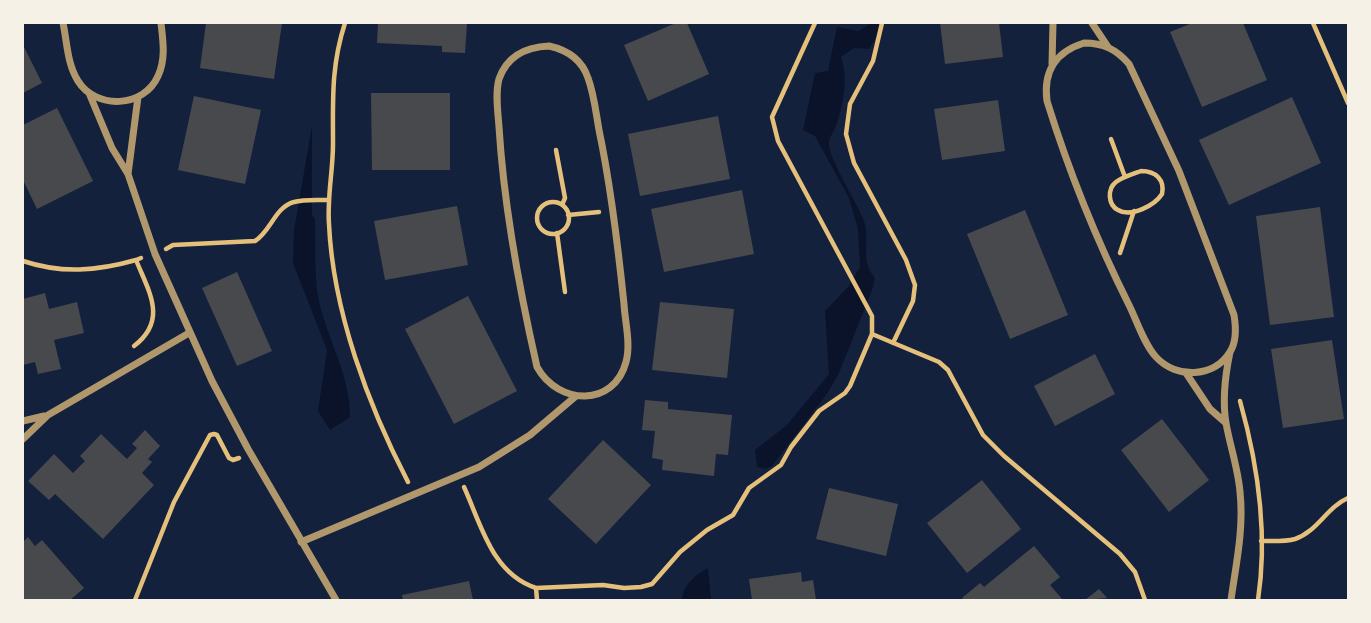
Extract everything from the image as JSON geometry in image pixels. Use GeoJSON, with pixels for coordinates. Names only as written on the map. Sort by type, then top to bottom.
{"type":"FeatureCollection","features":[{"type":"Feature","properties":{"kind":"street"},"geometry":{"type":"LineString","coordinates":[[63,23],[73,72],[79,83],[89,93],[112,102],[125,102],[138,97],[157,80],[164,55],[161,23]]}},
{"type":"Feature","properties":{"kind":"street"},"geometry":{"type":"LineString","coordinates":[[1052,64],[1053,23]]}},
{"type":"Feature","properties":{"kind":"street"},"geometry":{"type":"LineString","coordinates":[[1092,23],[1108,47]]}},
{"type":"Feature","properties":{"kind":"street"},"geometry":{"type":"LineString","coordinates":[[1230,352],[1211,369],[1186,373],[1173,370],[1154,355],[1078,192],[1047,101],[1047,76],[1052,64],[1072,47],[1097,43],[1120,54],[1129,64],[1195,208],[1234,315],[1236,328],[1224,400],[1226,424],[1235,457],[1241,515],[1238,561],[1231,600]]}},
{"type":"Feature","properties":{"kind":"street"},"geometry":{"type":"LineString","coordinates":[[536,47],[563,49],[582,66],[588,78],[613,211],[628,348],[626,362],[613,384],[589,396],[576,396],[552,387],[537,367],[513,250],[500,146],[497,94],[499,81],[512,58],[536,47]]}},
{"type":"Feature","properties":{"kind":"street"},"geometry":{"type":"LineString","coordinates":[[89,93],[112,148],[128,174],[155,254],[189,332],[236,428],[334,599]]}},
{"type":"Feature","properties":{"kind":"street"},"geometry":{"type":"LineString","coordinates":[[128,174],[138,97]]}},
{"type":"Feature","properties":{"kind":"street"},"geometry":{"type":"LineString","coordinates":[[23,439],[48,415],[189,332]]}},
{"type":"Feature","properties":{"kind":"street"},"geometry":{"type":"LineString","coordinates":[[1186,373],[1204,400],[1226,424]]}},
{"type":"Feature","properties":{"kind":"street"},"geometry":{"type":"LineString","coordinates":[[301,542],[459,477],[522,441],[576,396]]}},
{"type":"Feature","properties":{"kind":"street"},"geometry":{"type":"LineString","coordinates":[[23,421],[48,415]]}},
{"type":"Feature","properties":{"kind":"path"},"geometry":{"type":"LineString","coordinates":[[345,23],[332,78],[333,151],[328,200],[334,269],[349,335],[378,419],[415,495]]}},
{"type":"Feature","properties":{"kind":"path"},"geometry":{"type":"LineString","coordinates":[[459,477],[497,559],[513,576],[526,584],[536,588],[603,585],[641,587],[652,584],[680,552],[707,530],[733,515],[749,488],[781,465],[791,447],[819,411],[845,393],[874,325],[778,141],[772,117],[815,23]]}},
{"type":"Feature","properties":{"kind":"path"},"geometry":{"type":"LineString","coordinates":[[882,23],[873,61],[850,104],[846,134],[854,163],[906,260],[915,285],[913,301],[894,343]]}},
{"type":"Feature","properties":{"kind":"path"},"geometry":{"type":"LineString","coordinates":[[1313,23],[1348,103]]}},
{"type":"Feature","properties":{"kind":"path"},"geometry":{"type":"LineString","coordinates":[[1111,139],[1125,177]]}},
{"type":"Feature","properties":{"kind":"path"},"geometry":{"type":"LineString","coordinates":[[556,150],[565,198],[562,205]]}},
{"type":"Feature","properties":{"kind":"path"},"geometry":{"type":"LineString","coordinates":[[1147,171],[1158,176],[1163,188],[1158,200],[1126,213],[1118,210],[1112,204],[1110,195],[1117,181],[1125,177],[1147,171]]}},
{"type":"Feature","properties":{"kind":"path"},"geometry":{"type":"LineString","coordinates":[[23,261],[62,270],[87,271],[136,260],[173,245],[255,241],[263,236],[283,208],[296,201],[328,200]]}},
{"type":"Feature","properties":{"kind":"path"},"geometry":{"type":"LineString","coordinates":[[551,202],[562,205],[568,215],[566,226],[558,233],[544,231],[539,226],[537,213],[545,204],[551,202]]}},
{"type":"Feature","properties":{"kind":"path"},"geometry":{"type":"LineString","coordinates":[[568,215],[613,211]]}},
{"type":"Feature","properties":{"kind":"path"},"geometry":{"type":"LineString","coordinates":[[1114,274],[1134,211]]}},
{"type":"Feature","properties":{"kind":"path"},"geometry":{"type":"LineString","coordinates":[[558,233],[565,292]]}},
{"type":"Feature","properties":{"kind":"path"},"geometry":{"type":"LineString","coordinates":[[125,352],[145,337],[153,324],[151,297],[136,260]]}},
{"type":"Feature","properties":{"kind":"path"},"geometry":{"type":"LineString","coordinates":[[872,334],[940,362],[948,370],[983,435],[1120,554],[1135,572],[1145,600]]}},
{"type":"Feature","properties":{"kind":"path"},"geometry":{"type":"LineString","coordinates":[[135,600],[174,502],[210,436]]}},
{"type":"Feature","properties":{"kind":"path"},"geometry":{"type":"LineString","coordinates":[[1261,541],[1287,540],[1304,535],[1334,506],[1348,498]]}},
{"type":"Feature","properties":{"kind":"path"},"geometry":{"type":"LineString","coordinates":[[536,588],[537,600]]}},
{"type":"Feature","properties":{"kind":"water"},"geometry":{"type":"Polygon","coordinates":[[[871,23],[880,23],[877,36],[869,49],[854,48],[841,57],[845,74],[843,101],[829,148],[864,221],[866,257],[875,278],[839,373],[827,394],[772,466],[765,469],[757,467],[755,450],[787,425],[829,374],[825,311],[849,286],[860,267],[858,229],[849,198],[815,136],[803,130],[815,73],[828,71],[837,27],[859,31],[871,23]]]}},
{"type":"Feature","properties":{"kind":"water"},"geometry":{"type":"Polygon","coordinates":[[[312,126],[312,215],[315,219],[317,292],[343,372],[350,417],[330,430],[318,411],[327,350],[293,263],[294,230],[312,126]]]}},
{"type":"Feature","properties":{"kind":"water"},"geometry":{"type":"Polygon","coordinates":[[[708,568],[711,600],[682,600],[690,581],[708,568]]]}},
{"type":"Feature","properties":{"kind":"building"},"geometry":{"type":"Polygon","coordinates":[[[206,23],[282,23],[274,79],[200,68],[206,23]]]}},
{"type":"Feature","properties":{"kind":"building"},"geometry":{"type":"Polygon","coordinates":[[[378,23],[467,24],[465,53],[442,52],[442,46],[377,43],[378,23]]]}},
{"type":"Feature","properties":{"kind":"building"},"geometry":{"type":"Polygon","coordinates":[[[676,23],[687,23],[709,74],[648,101],[624,45],[676,23]]]}},
{"type":"Feature","properties":{"kind":"building"},"geometry":{"type":"Polygon","coordinates":[[[940,23],[999,23],[1003,57],[945,64],[940,23]]]}},
{"type":"Feature","properties":{"kind":"building"},"geometry":{"type":"Polygon","coordinates":[[[1192,23],[1243,23],[1267,80],[1202,107],[1170,32],[1192,23]]]}},
{"type":"Feature","properties":{"kind":"building"},"geometry":{"type":"Polygon","coordinates":[[[23,45],[42,83],[23,93],[23,45]]]}},
{"type":"Feature","properties":{"kind":"building"},"geometry":{"type":"Polygon","coordinates":[[[371,93],[450,93],[450,170],[372,170],[371,93]]]}},
{"type":"Feature","properties":{"kind":"building"},"geometry":{"type":"Polygon","coordinates":[[[194,96],[261,110],[245,184],[178,170],[194,96]]]}},
{"type":"Feature","properties":{"kind":"building"},"geometry":{"type":"Polygon","coordinates":[[[1292,97],[1321,163],[1229,205],[1199,140],[1292,97]]]}},
{"type":"Feature","properties":{"kind":"building"},"geometry":{"type":"Polygon","coordinates":[[[998,100],[1005,151],[942,160],[934,109],[998,100]]]}},
{"type":"Feature","properties":{"kind":"building"},"geometry":{"type":"Polygon","coordinates":[[[57,108],[93,181],[37,209],[23,180],[23,125],[57,108]]]}},
{"type":"Feature","properties":{"kind":"building"},"geometry":{"type":"Polygon","coordinates":[[[718,116],[730,179],[640,196],[628,134],[718,116]]]}},
{"type":"Feature","properties":{"kind":"building"},"geometry":{"type":"Polygon","coordinates":[[[742,190],[754,254],[664,272],[651,209],[742,190]]]}},
{"type":"Feature","properties":{"kind":"building"},"geometry":{"type":"Polygon","coordinates":[[[457,206],[468,265],[385,280],[374,221],[457,206]]]}},
{"type":"Feature","properties":{"kind":"building"},"geometry":{"type":"Polygon","coordinates":[[[1320,207],[1334,317],[1270,325],[1256,216],[1320,207]]]}},
{"type":"Feature","properties":{"kind":"building"},"geometry":{"type":"Polygon","coordinates":[[[1025,210],[1068,315],[1010,339],[967,234],[1025,210]]]}},
{"type":"Feature","properties":{"kind":"building"},"geometry":{"type":"Polygon","coordinates":[[[237,272],[272,351],[237,366],[202,288],[237,272]]]}},
{"type":"Feature","properties":{"kind":"building"},"geometry":{"type":"Polygon","coordinates":[[[45,293],[49,309],[77,302],[84,333],[54,340],[61,369],[38,374],[35,362],[23,365],[23,299],[45,293]]]}},
{"type":"Feature","properties":{"kind":"building"},"geometry":{"type":"Polygon","coordinates":[[[468,296],[517,391],[454,424],[405,329],[468,296]]]}},
{"type":"Feature","properties":{"kind":"building"},"geometry":{"type":"Polygon","coordinates":[[[660,302],[734,309],[727,378],[652,370],[660,302]]]}},
{"type":"Feature","properties":{"kind":"building"},"geometry":{"type":"Polygon","coordinates":[[[1332,340],[1344,419],[1283,428],[1271,349],[1332,340]]]}},
{"type":"Feature","properties":{"kind":"building"},"geometry":{"type":"Polygon","coordinates":[[[1095,354],[1115,394],[1055,426],[1034,386],[1095,354]]]}},
{"type":"Feature","properties":{"kind":"building"},"geometry":{"type":"Polygon","coordinates":[[[645,400],[668,402],[668,409],[732,415],[728,455],[716,454],[714,476],[662,470],[663,460],[652,458],[655,431],[642,430],[645,400]]]}},
{"type":"Feature","properties":{"kind":"building"},"geometry":{"type":"Polygon","coordinates":[[[1162,419],[1209,480],[1169,512],[1121,450],[1162,419]]]}},
{"type":"Feature","properties":{"kind":"building"},"geometry":{"type":"Polygon","coordinates":[[[145,430],[160,446],[148,459],[152,462],[142,473],[154,485],[103,539],[55,494],[49,500],[28,481],[54,454],[73,473],[85,461],[80,456],[101,434],[127,459],[137,448],[132,444],[145,430]]]}},
{"type":"Feature","properties":{"kind":"building"},"geometry":{"type":"Polygon","coordinates":[[[603,440],[651,485],[596,544],[548,499],[603,440]]]}},
{"type":"Feature","properties":{"kind":"building"},"geometry":{"type":"Polygon","coordinates":[[[982,480],[1021,529],[967,573],[927,523],[982,480]]]}},
{"type":"Feature","properties":{"kind":"building"},"geometry":{"type":"Polygon","coordinates":[[[829,488],[898,504],[886,556],[816,539],[829,488]]]}},
{"type":"Feature","properties":{"kind":"building"},"geometry":{"type":"Polygon","coordinates":[[[28,537],[35,546],[42,540],[84,588],[70,600],[23,600],[23,542],[28,537]]]}},
{"type":"Feature","properties":{"kind":"building"},"geometry":{"type":"Polygon","coordinates":[[[1034,546],[1060,577],[1050,585],[1063,600],[962,598],[980,583],[984,587],[1034,546]]]}},
{"type":"Feature","properties":{"kind":"building"},"geometry":{"type":"Polygon","coordinates":[[[801,572],[802,582],[813,580],[816,600],[752,600],[749,579],[801,572]]]}},
{"type":"Feature","properties":{"kind":"building"},"geometry":{"type":"Polygon","coordinates":[[[469,581],[473,600],[403,600],[402,595],[469,581]]]}},
{"type":"Feature","properties":{"kind":"building"},"geometry":{"type":"Polygon","coordinates":[[[1099,589],[1107,598],[1085,600],[1099,589]]]}}]}
